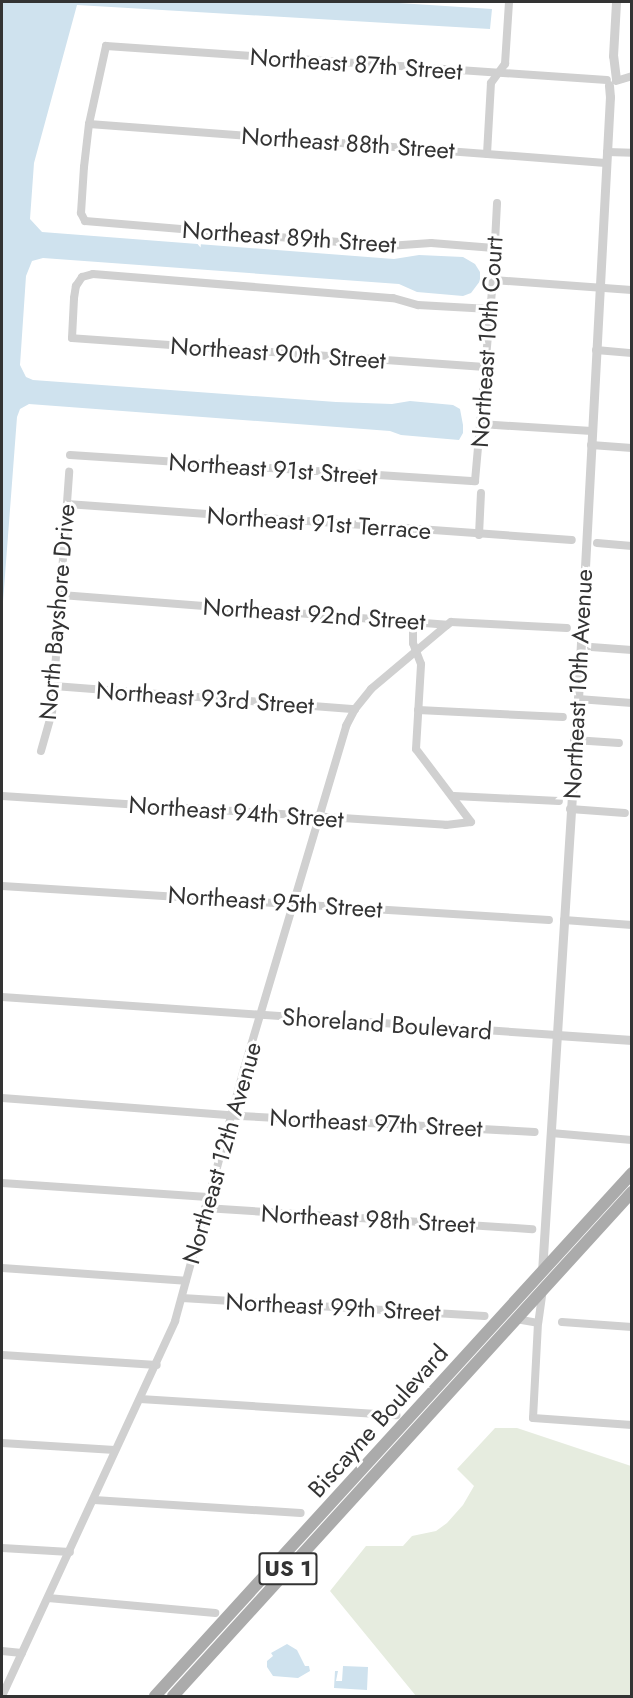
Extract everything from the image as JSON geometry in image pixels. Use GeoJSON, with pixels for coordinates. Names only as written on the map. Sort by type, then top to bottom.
{"type":"FeatureCollection","features":[{"type":"Feature","properties":{"kind":"main road","name":"Biscayne Boulevard"},"geometry":{"type":"LineString","coordinates":[[173,1696],[289,1568],[542,1272],[632,1173]]}},
{"type":"Feature","properties":{"kind":"main road","name":"Biscayne Boulevard"},"geometry":{"type":"LineString","coordinates":[[155,1696],[288,1551],[516,1319],[632,1192]]}},
{"type":"Feature","properties":{"kind":"main road"},"geometry":{"type":"LineString","coordinates":[[288,1551],[289,1568]]}},
{"type":"Feature","properties":{"kind":"street"},"geometry":{"type":"LineString","coordinates":[[487,154],[491,83],[505,64],[509,2]]}},
{"type":"Feature","properties":{"kind":"street","name":"Northeast 10th Avenue"},"geometry":{"type":"LineString","coordinates":[[542,1272],[578,699],[616,2]]}},
{"type":"Feature","properties":{"kind":"street","name":"Northeast 87th Street"},"geometry":{"type":"LineString","coordinates":[[89,124],[106,46],[611,81]]}},
{"type":"Feature","properties":{"kind":"street"},"geometry":{"type":"LineString","coordinates":[[611,81],[632,76]]}},
{"type":"Feature","properties":{"kind":"street","name":"Northeast 88th Street"},"geometry":{"type":"LineString","coordinates":[[89,124],[606,163]]}},
{"type":"Feature","properties":{"kind":"street","name":"Northeast 89th Street"},"geometry":{"type":"LineString","coordinates":[[89,124],[81,198],[81,213],[85,221],[388,246],[430,243],[494,248]]}},
{"type":"Feature","properties":{"kind":"street"},"geometry":{"type":"LineString","coordinates":[[607,152],[632,153]]}},
{"type":"Feature","properties":{"kind":"street","name":"Northeast 10th Court"},"geometry":{"type":"LineString","coordinates":[[475,481],[494,280],[498,203]]}},
{"type":"Feature","properties":{"kind":"street","name":"Northeast 90th Street"},"geometry":{"type":"LineString","coordinates":[[485,367],[72,338],[76,286],[82,277],[93,274],[393,297],[418,305],[490,309]]}},
{"type":"Feature","properties":{"kind":"street"},"geometry":{"type":"LineString","coordinates":[[494,280],[632,290]]}},
{"type":"Feature","properties":{"kind":"street"},"geometry":{"type":"LineString","coordinates":[[596,350],[632,352]]}},
{"type":"Feature","properties":{"kind":"street"},"geometry":{"type":"LineString","coordinates":[[480,424],[592,431]]}},
{"type":"Feature","properties":{"kind":"street"},"geometry":{"type":"LineString","coordinates":[[591,445],[632,448]]}},
{"type":"Feature","properties":{"kind":"street","name":"Northeast 91st Street"},"geometry":{"type":"LineString","coordinates":[[70,455],[475,481]]}},
{"type":"Feature","properties":{"kind":"street","name":"North Bayshore Drive"},"geometry":{"type":"LineString","coordinates":[[41,751],[52,712],[69,472]]}},
{"type":"Feature","properties":{"kind":"street"},"geometry":{"type":"LineString","coordinates":[[479,535],[481,493]]}},
{"type":"Feature","properties":{"kind":"street","name":"Northeast 91st Terrace"},"geometry":{"type":"LineString","coordinates":[[67,504],[572,540]]}},
{"type":"Feature","properties":{"kind":"street"},"geometry":{"type":"LineString","coordinates":[[597,543],[632,546]]}},
{"type":"Feature","properties":{"kind":"street","name":"Northeast 92nd Street"},"geometry":{"type":"LineString","coordinates":[[61,595],[447,625],[451,622],[567,628]]}},
{"type":"Feature","properties":{"kind":"street"},"geometry":{"type":"LineString","coordinates":[[413,622],[413,643],[421,664],[416,749],[454,796],[559,801]]}},
{"type":"Feature","properties":{"kind":"street","name":"Northeast 12th Avenue"},"geometry":{"type":"LineString","coordinates":[[2,1696],[156,1365],[182,1298],[208,1197],[340,744],[355,709],[371,689],[447,625]]}},
{"type":"Feature","properties":{"kind":"street"},"geometry":{"type":"LineString","coordinates":[[591,647],[632,650]]}},
{"type":"Feature","properties":{"kind":"street","name":"Northeast 93rd Street"},"geometry":{"type":"LineString","coordinates":[[54,686],[355,709]]}},
{"type":"Feature","properties":{"kind":"street"},"geometry":{"type":"LineString","coordinates":[[578,699],[632,703]]}},
{"type":"Feature","properties":{"kind":"street"},"geometry":{"type":"LineString","coordinates":[[418,710],[563,717]]}},
{"type":"Feature","properties":{"kind":"street"},"geometry":{"type":"LineString","coordinates":[[574,740],[619,743]]}},
{"type":"Feature","properties":{"kind":"street","name":"Northeast 94th Street"},"geometry":{"type":"LineString","coordinates":[[2,796],[452,825],[471,822],[454,796]]}},
{"type":"Feature","properties":{"kind":"street"},"geometry":{"type":"LineString","coordinates":[[570,809],[625,813]]}},
{"type":"Feature","properties":{"kind":"street","name":"Northeast 95th Street"},"geometry":{"type":"LineString","coordinates":[[2,886],[549,920]]}},
{"type":"Feature","properties":{"kind":"street"},"geometry":{"type":"LineString","coordinates":[[564,920],[632,925]]}},
{"type":"Feature","properties":{"kind":"street","name":"Shoreland Boulevard"},"geometry":{"type":"LineString","coordinates":[[2,997],[557,1035]]}},
{"type":"Feature","properties":{"kind":"street"},"geometry":{"type":"LineString","coordinates":[[557,1035],[632,1040]]}},
{"type":"Feature","properties":{"kind":"street","name":"Northeast 97th Street"},"geometry":{"type":"LineString","coordinates":[[2,1098],[535,1132]]}},
{"type":"Feature","properties":{"kind":"street"},"geometry":{"type":"LineString","coordinates":[[551,1133],[632,1140]]}},
{"type":"Feature","properties":{"kind":"street"},"geometry":{"type":"LineString","coordinates":[[2,1183],[208,1197]]}},
{"type":"Feature","properties":{"kind":"street","name":"Northeast 98th Street"},"geometry":{"type":"LineString","coordinates":[[205,1208],[532,1229]]}},
{"type":"Feature","properties":{"kind":"street"},"geometry":{"type":"LineString","coordinates":[[2,1268],[186,1281]]}},
{"type":"Feature","properties":{"kind":"street"},"geometry":{"type":"LineString","coordinates":[[543,1289],[538,1323],[533,1418],[632,1425]]}},
{"type":"Feature","properties":{"kind":"street","name":"Northeast 99th Street"},"geometry":{"type":"LineString","coordinates":[[182,1298],[484,1316]]}},
{"type":"Feature","properties":{"kind":"street"},"geometry":{"type":"LineString","coordinates":[[516,1319],[538,1323]]}},
{"type":"Feature","properties":{"kind":"street"},"geometry":{"type":"LineString","coordinates":[[562,1322],[632,1327]]}},
{"type":"Feature","properties":{"kind":"street"},"geometry":{"type":"LineString","coordinates":[[2,1354],[156,1365]]}},
{"type":"Feature","properties":{"kind":"street"},"geometry":{"type":"LineString","coordinates":[[140,1399],[397,1415]]}},
{"type":"Feature","properties":{"kind":"street"},"geometry":{"type":"LineString","coordinates":[[2,1443],[115,1450]]}},
{"type":"Feature","properties":{"kind":"street"},"geometry":{"type":"LineString","coordinates":[[94,1500],[301,1513]]}},
{"type":"Feature","properties":{"kind":"street"},"geometry":{"type":"LineString","coordinates":[[2,1548],[70,1552]]}},
{"type":"Feature","properties":{"kind":"street"},"geometry":{"type":"LineString","coordinates":[[48,1598],[215,1613]]}},
{"type":"Feature","properties":{"kind":"street"},"geometry":{"type":"LineString","coordinates":[[2,1651],[22,1653]]}},
{"type":"Feature","properties":{"kind":"shaded area"},"geometry":{"type":"Polygon","coordinates":[[[495,1428],[517,1428],[631,1466],[631,1696],[416,1696],[330,1591],[366,1546],[403,1546],[412,1536],[436,1531],[447,1523],[463,1505],[474,1486],[457,1469],[495,1428]]]}},
{"type":"Feature","properties":{"kind":"water"},"geometry":{"type":"Polygon","coordinates":[[[2,2],[383,2],[492,9],[490,29],[77,5],[34,163],[30,219],[42,232],[394,259],[419,255],[463,257],[475,264],[480,272],[480,281],[471,293],[463,296],[417,292],[399,284],[43,258],[32,261],[26,276],[20,365],[26,377],[33,380],[336,402],[392,404],[410,401],[453,405],[460,409],[463,425],[463,433],[459,440],[401,435],[390,431],[29,404],[20,409],[17,417],[2,615],[2,2]]]}},
{"type":"Feature","properties":{"kind":"water"},"geometry":{"type":"Polygon","coordinates":[[[287,1644],[297,1650],[305,1666],[309,1666],[310,1671],[298,1678],[273,1676],[267,1667],[267,1661],[273,1656],[271,1653],[287,1644]]]}},
{"type":"Feature","properties":{"kind":"water"},"geometry":{"type":"Polygon","coordinates":[[[343,1666],[368,1667],[367,1690],[334,1688],[335,1671],[338,1671],[336,1681],[342,1681],[343,1666]]]}}]}
